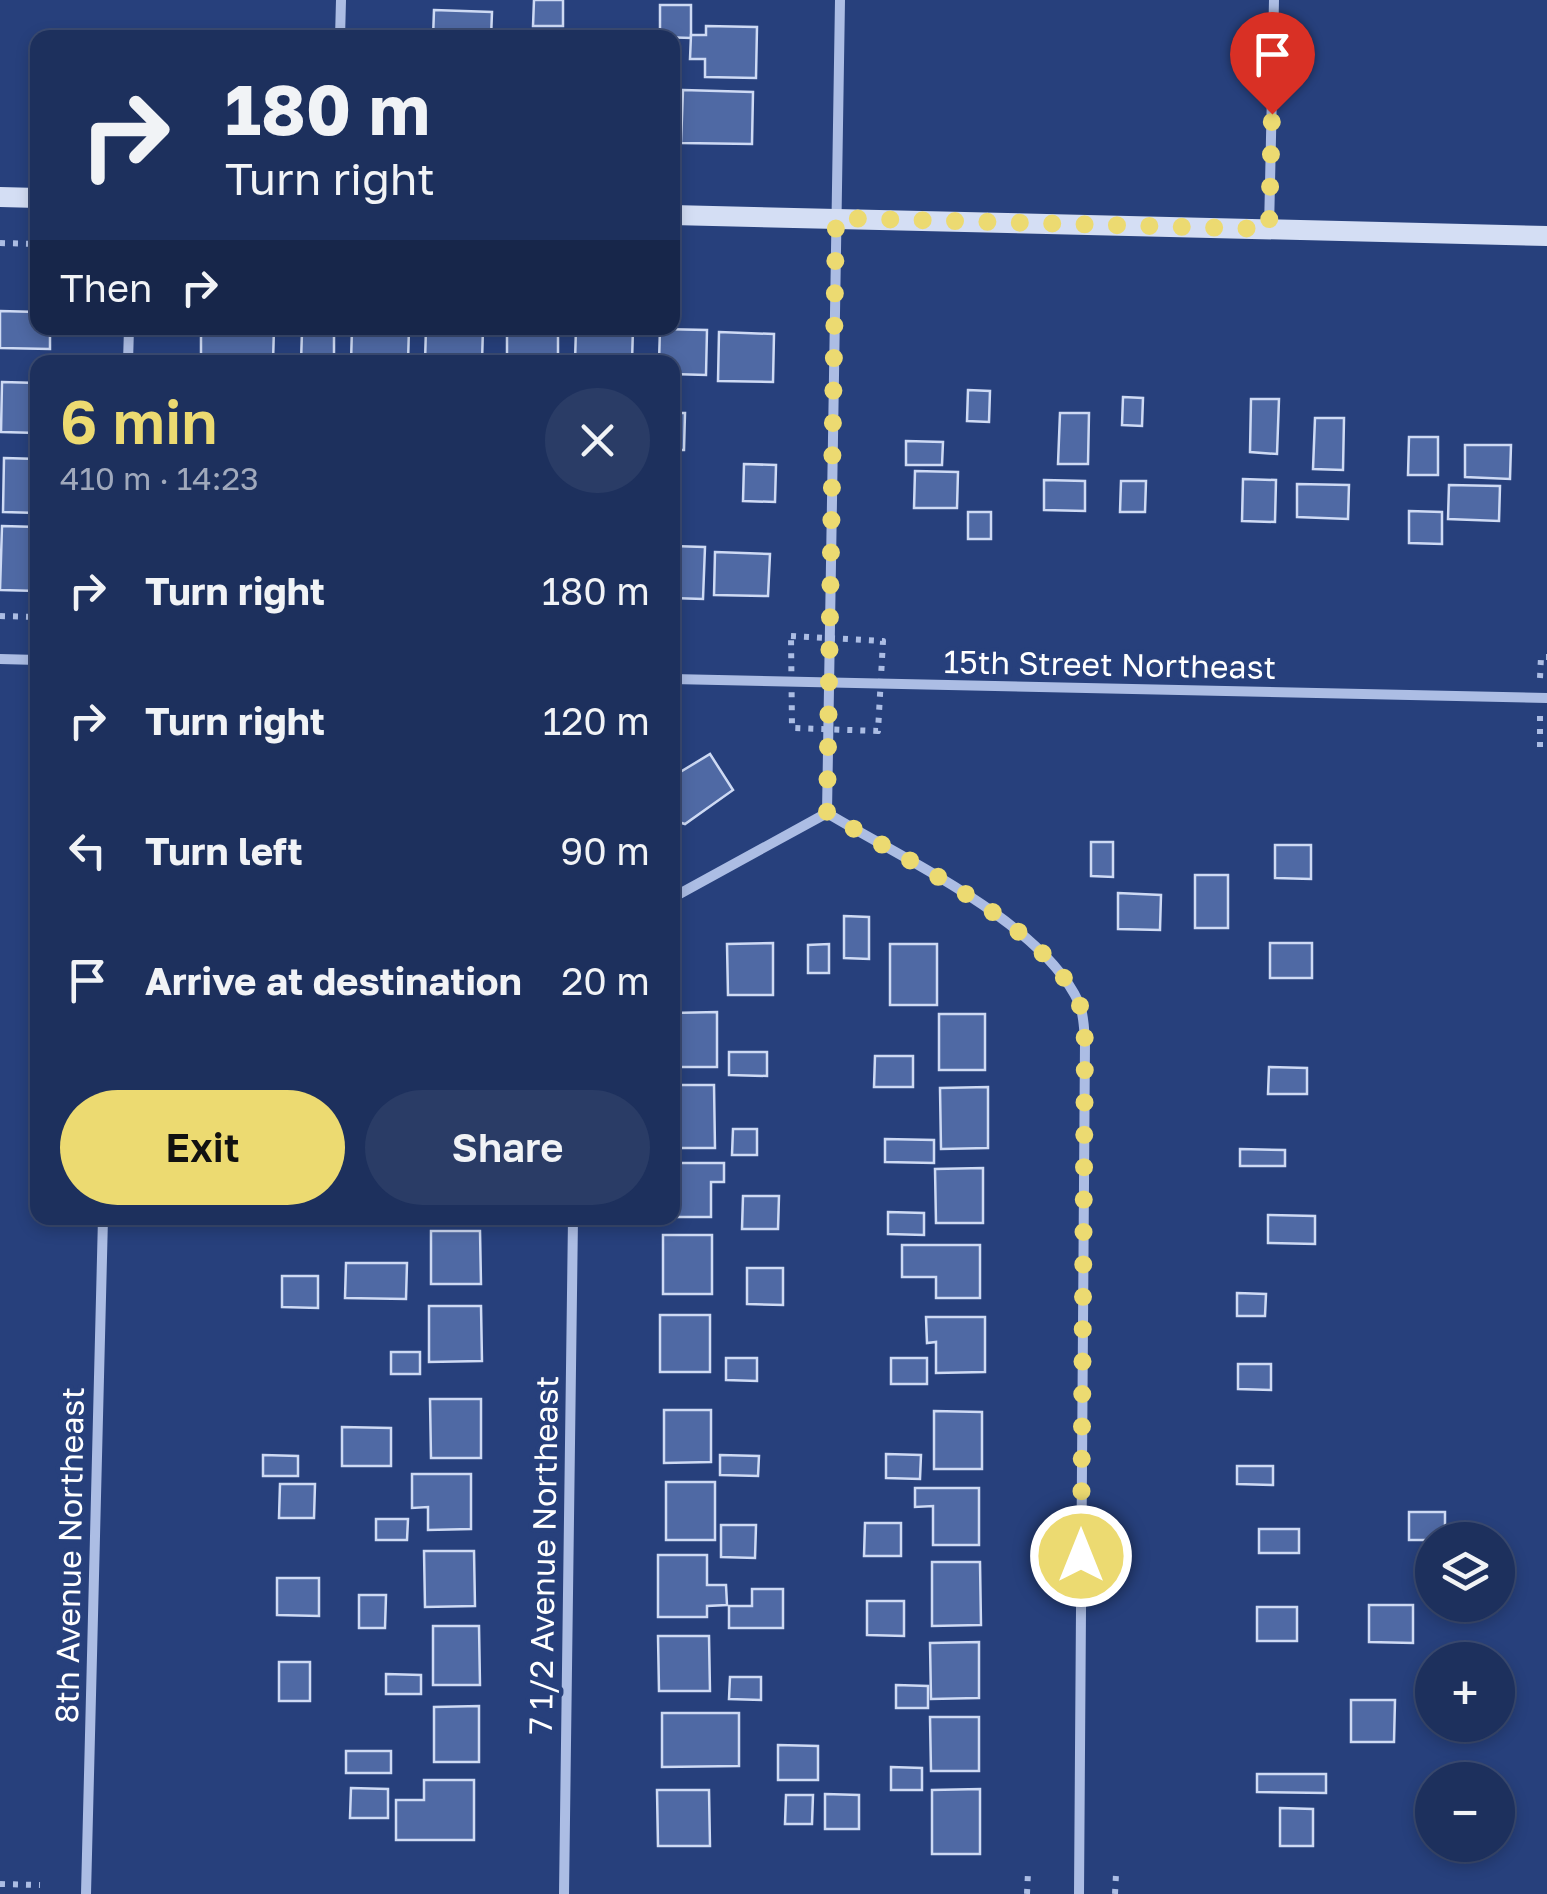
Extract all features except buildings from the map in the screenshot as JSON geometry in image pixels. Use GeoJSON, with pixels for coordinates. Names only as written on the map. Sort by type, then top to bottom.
{"type":"FeatureCollection","features":[{"type":"Feature","properties":{"kind":"main road"},"geometry":{"type":"LineString","coordinates":[[0,197],[30,198]]}},
{"type":"Feature","properties":{"kind":"main road"},"geometry":{"type":"LineString","coordinates":[[680,215],[1547,236]]}},
{"type":"Feature","properties":{"kind":"street"},"geometry":{"type":"LineString","coordinates":[[340,0],[340,30]]}},
{"type":"Feature","properties":{"kind":"street"},"geometry":{"type":"LineString","coordinates":[[827,813],[840,0]]}},
{"type":"Feature","properties":{"kind":"street"},"geometry":{"type":"LineString","coordinates":[[1269,229],[1274,0]]}},
{"type":"Feature","properties":{"kind":"street"},"geometry":{"type":"LineString","coordinates":[[0,659],[30,660]]}},
{"type":"Feature","properties":{"kind":"street","name":"15th Street Northeast"},"geometry":{"type":"LineString","coordinates":[[680,680],[1547,698]]}},
{"type":"Feature","properties":{"kind":"street"},"geometry":{"type":"LineString","coordinates":[[680,894],[827,813]]}},
{"type":"Feature","properties":{"kind":"street"},"geometry":{"type":"LineString","coordinates":[[827,813],[1008,923],[1042,952],[1081,1007],[1085,1061],[1079,1894]]}},
{"type":"Feature","properties":{"kind":"street","name":"8th Avenue Northeast"},"geometry":{"type":"LineString","coordinates":[[86,1894],[102,1225]]}},
{"type":"Feature","properties":{"kind":"street","name":"7 1/2 Avenue Northeast"},"geometry":{"type":"LineString","coordinates":[[564,1894],[573,1225]]}},
{"type":"Feature","properties":{"kind":"path"},"geometry":{"type":"LineString","coordinates":[[0,243],[30,244]]}},
{"type":"Feature","properties":{"kind":"path"},"geometry":{"type":"LineString","coordinates":[[0,616],[30,616]]}},
{"type":"Feature","properties":{"kind":"path"},"geometry":{"type":"LineString","coordinates":[[1027,1894],[1028,1872]]}},
{"type":"Feature","properties":{"kind":"path"},"geometry":{"type":"LineString","coordinates":[[1115,1894],[1116,1874]]}},
{"type":"Feature","properties":{"kind":"path"},"geometry":{"type":"LineString","coordinates":[[0,1884],[40,1885]]}},
{"type":"Feature","properties":{"kind":"route"},"geometry":{"type":"LineString","coordinates":[[1081,1556],[1085,1042],[1081,1007],[1067,982],[1042,952],[1008,923],[827,813],[836,218],[1269,229],[1272,114]]}}]}
